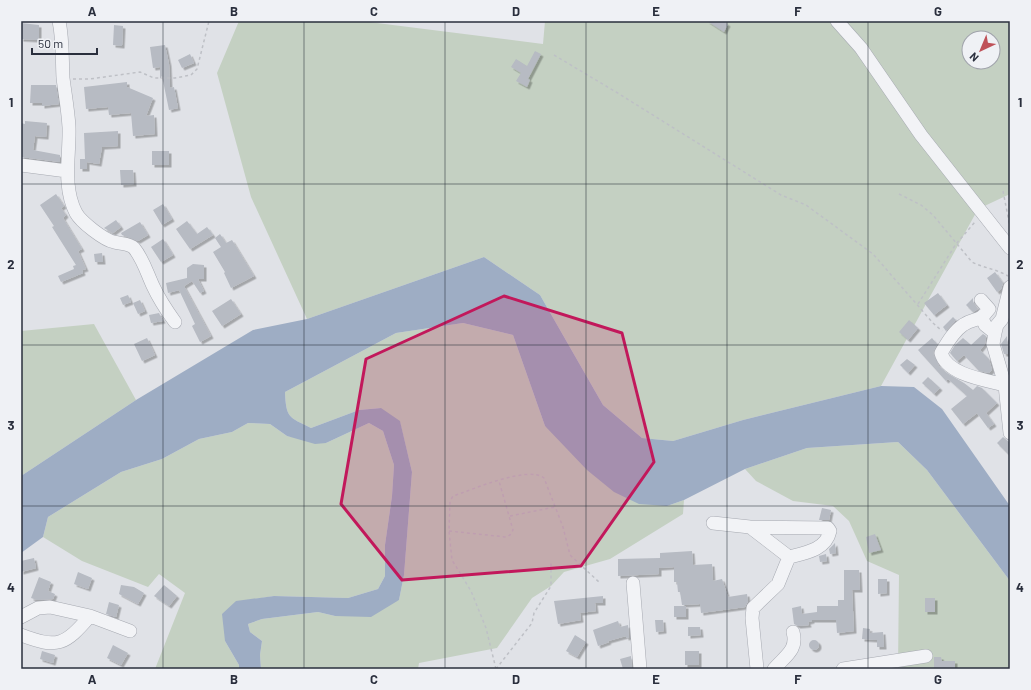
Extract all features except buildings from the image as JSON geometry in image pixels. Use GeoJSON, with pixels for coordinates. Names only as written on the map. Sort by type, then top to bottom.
{"type":"FeatureCollection","features":[{"type":"Feature","properties":{"kind":"street"},"geometry":{"type":"LineString","coordinates":[[60,21],[62,35],[63,78],[69,127],[67,171],[72,200],[79,217],[104,238],[133,247],[142,259],[153,288],[174,322]]}},
{"type":"Feature","properties":{"kind":"street"},"geometry":{"type":"LineString","coordinates":[[837,21],[861,48],[921,135],[1010,248]]}},
{"type":"Feature","properties":{"kind":"street"},"geometry":{"type":"LineString","coordinates":[[21,165],[67,171]]}},
{"type":"Feature","properties":{"kind":"street"},"geometry":{"type":"LineString","coordinates":[[1010,287],[1002,319],[997,325],[993,344],[1007,392],[1010,433]]}},
{"type":"Feature","properties":{"kind":"street"},"geometry":{"type":"LineString","coordinates":[[981,300],[989,309],[982,318],[964,325],[950,338],[941,353],[943,360],[961,373],[1007,392]]}},
{"type":"Feature","properties":{"kind":"street"},"geometry":{"type":"LineString","coordinates":[[982,318],[985,325],[995,333]]}},
{"type":"Feature","properties":{"kind":"street"},"geometry":{"type":"LineString","coordinates":[[713,523],[750,526],[828,528],[830,531],[824,544],[812,551],[788,557]]}},
{"type":"Feature","properties":{"kind":"street"},"geometry":{"type":"LineString","coordinates":[[750,526],[788,557]]}},
{"type":"Feature","properties":{"kind":"street"},"geometry":{"type":"LineString","coordinates":[[757,669],[753,608],[778,584],[788,557]]}},
{"type":"Feature","properties":{"kind":"street"},"geometry":{"type":"LineString","coordinates":[[633,583],[640,669]]}},
{"type":"Feature","properties":{"kind":"street"},"geometry":{"type":"LineString","coordinates":[[21,617],[38,608],[50,607],[90,616],[130,630]]}},
{"type":"Feature","properties":{"kind":"street"},"geometry":{"type":"LineString","coordinates":[[21,635],[45,643],[54,644],[64,642],[75,634],[90,616]]}},
{"type":"Feature","properties":{"kind":"street"},"geometry":{"type":"LineString","coordinates":[[774,669],[792,649],[796,641],[793,632]]}},
{"type":"Feature","properties":{"kind":"street"},"geometry":{"type":"LineString","coordinates":[[843,669],[926,656]]}},
{"type":"Feature","properties":{"kind":"path"},"geometry":{"type":"LineString","coordinates":[[63,78],[90,79],[140,72],[154,78],[175,78],[191,75],[197,69],[210,21]]}},
{"type":"Feature","properties":{"kind":"path"},"geometry":{"type":"LineString","coordinates":[[554,55],[781,195],[806,205],[873,254],[918,304],[932,323],[950,338]]}},
{"type":"Feature","properties":{"kind":"path"},"geometry":{"type":"LineString","coordinates":[[1003,191],[1010,227]]}},
{"type":"Feature","properties":{"kind":"path"},"geometry":{"type":"LineString","coordinates":[[899,194],[921,205],[933,215],[972,262],[980,266],[999,271],[1010,277]]}},
{"type":"Feature","properties":{"kind":"path"},"geometry":{"type":"LineString","coordinates":[[918,304],[956,244],[974,223],[979,222]]}},
{"type":"Feature","properties":{"kind":"path"},"geometry":{"type":"LineString","coordinates":[[496,669],[486,628],[471,591],[452,560],[449,531],[450,501],[453,496],[499,480],[532,473],[539,474],[544,478],[555,507],[570,556],[600,583]]}},
{"type":"Feature","properties":{"kind":"path"},"geometry":{"type":"LineString","coordinates":[[449,531],[506,536],[510,535],[513,530],[499,480]]}},
{"type":"Feature","properties":{"kind":"path"},"geometry":{"type":"LineString","coordinates":[[510,516],[555,507]]}},
{"type":"Feature","properties":{"kind":"path"},"geometry":{"type":"LineString","coordinates":[[496,669],[532,623],[534,613],[551,586],[551,562]]}},
{"type":"Feature","properties":{"kind":"highlighted area"},"geometry":{"type":"Polygon","coordinates":[[[504,296],[622,333],[654,462],[581,566],[402,580],[341,504],[366,359],[504,296]]]}},
{"type":"Feature","properties":{"kind":"green space"},"geometry":{"type":"Polygon","coordinates":[[[239,21],[361,21],[543,44],[545,21],[1010,21],[1010,194],[978,209],[881,386],[743,420],[673,441],[642,438],[603,405],[540,295],[484,257],[307,319],[251,197],[217,73],[239,21]]]}},
{"type":"Feature","properties":{"kind":"green space"},"geometry":{"type":"Polygon","coordinates":[[[463,323],[513,335],[545,426],[667,506],[684,500],[683,514],[610,559],[564,572],[551,586],[532,598],[497,648],[419,663],[418,669],[261,669],[260,655],[262,641],[250,632],[248,624],[262,619],[318,612],[335,616],[399,600],[404,575],[412,472],[400,422],[380,408],[359,410],[311,428],[290,416],[286,407],[285,392],[396,333],[463,323]]]}},
{"type":"Feature","properties":{"kind":"green space"},"geometry":{"type":"Polygon","coordinates":[[[94,324],[136,400],[21,476],[21,331],[94,324]]]}},
{"type":"Feature","properties":{"kind":"green space"},"geometry":{"type":"Polygon","coordinates":[[[248,423],[270,424],[287,436],[326,443],[369,423],[383,431],[394,465],[392,496],[385,545],[385,576],[378,589],[348,598],[274,596],[236,602],[225,641],[239,665],[239,669],[155,669],[185,593],[159,574],[148,587],[82,561],[43,537],[48,517],[121,472],[162,459],[199,439],[232,432],[248,423]]]}},
{"type":"Feature","properties":{"kind":"green space"},"geometry":{"type":"Polygon","coordinates":[[[898,442],[927,470],[1010,581],[1010,669],[893,669],[898,668],[899,575],[867,561],[849,521],[833,506],[793,501],[756,481],[745,469],[807,448],[898,442]]]}},
{"type":"Feature","properties":{"kind":"water"},"geometry":{"type":"Polygon","coordinates":[[[484,257],[540,295],[603,405],[642,438],[673,441],[743,420],[881,386],[914,387],[942,409],[1010,506],[1010,581],[927,470],[898,442],[807,448],[745,469],[684,500],[667,506],[639,504],[614,492],[587,470],[545,426],[513,335],[463,323],[396,333],[285,392],[286,407],[290,416],[311,428],[359,410],[381,408],[400,421],[412,472],[404,575],[399,600],[371,617],[335,616],[318,612],[262,619],[248,624],[250,632],[262,641],[260,655],[261,669],[239,669],[239,665],[225,641],[222,614],[236,601],[274,596],[348,598],[378,589],[385,576],[385,545],[392,496],[394,465],[383,431],[369,423],[326,443],[315,444],[287,436],[270,424],[248,423],[232,432],[199,439],[162,459],[121,472],[48,517],[43,537],[21,553],[21,476],[136,400],[253,330],[307,319],[484,257]]]}}]}
